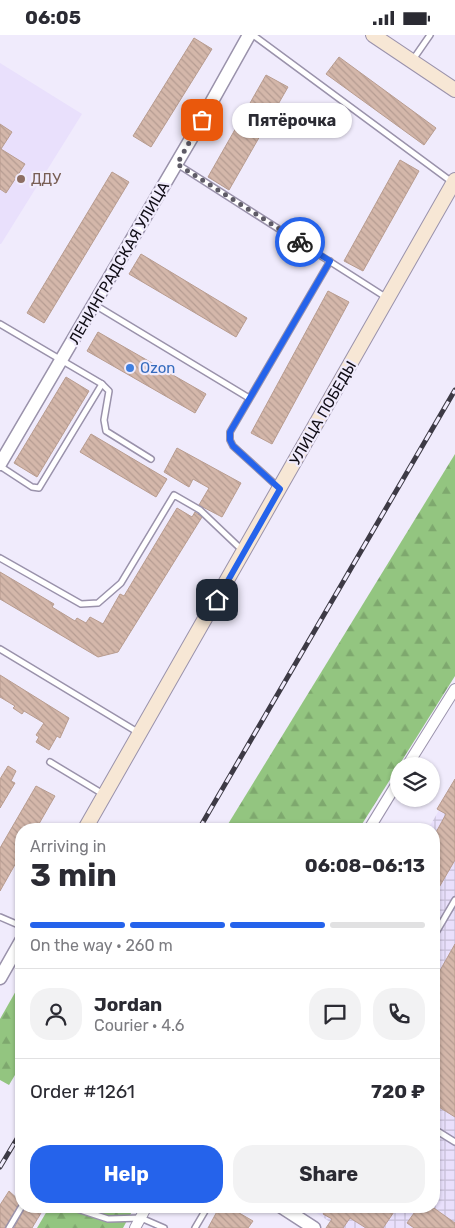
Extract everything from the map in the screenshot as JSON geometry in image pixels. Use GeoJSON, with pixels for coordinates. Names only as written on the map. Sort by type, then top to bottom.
{"type":"FeatureCollection","features":[{"type":"Feature","properties":{"kind":"main road"},"geometry":{"type":"LineString","coordinates":[[373,35],[455,90]]}},
{"type":"Feature","properties":{"kind":"main road","name":"УЛИЦА ПОБЕДЫ"},"geometry":{"type":"LineString","coordinates":[[88,823],[454,181]]}},
{"type":"Feature","properties":{"kind":"street","name":"ЛЕНИНГРАДСКАЯ УЛИЦА"},"geometry":{"type":"LineString","coordinates":[[0,465],[177,164],[249,35]]}},
{"type":"Feature","properties":{"kind":"street"},"geometry":{"type":"LineString","coordinates":[[413,757],[455,689]]}},
{"type":"Feature","properties":{"kind":"street"},"geometry":{"type":"LineString","coordinates":[[373,823],[390,795]]}},
{"type":"Feature","properties":{"kind":"street"},"geometry":{"type":"LineString","coordinates":[[0,978],[15,952]]}},
{"type":"Feature","properties":{"kind":"street"},"geometry":{"type":"LineString","coordinates":[[135,1228],[144,1213]]}},
{"type":"Feature","properties":{"kind":"street"},"geometry":{"type":"LineString","coordinates":[[291,1213],[314,1228]]}},
{"type":"Feature","properties":{"kind":"lane"},"geometry":{"type":"LineString","coordinates":[[253,35],[454,181]]}},
{"type":"Feature","properties":{"kind":"lane"},"geometry":{"type":"LineString","coordinates":[[412,61],[430,35]]}},
{"type":"Feature","properties":{"kind":"lane"},"geometry":{"type":"LineString","coordinates":[[177,164],[388,299]]}},
{"type":"Feature","properties":{"kind":"lane"},"geometry":{"type":"LineString","coordinates":[[280,489],[240,454],[230,440],[233,424],[330,261]]}},
{"type":"Feature","properties":{"kind":"lane"},"geometry":{"type":"LineString","coordinates":[[94,305],[249,398]]}},
{"type":"Feature","properties":{"kind":"lane","name":"ЛЕНИНГРАДСКАЯ УЛИЦА"},"geometry":{"type":"LineString","coordinates":[[0,324],[62,360]]}},
{"type":"Feature","properties":{"kind":"lane"},"geometry":{"type":"LineString","coordinates":[[62,360],[102,384],[109,391],[104,420],[106,431],[151,459]]}},
{"type":"Feature","properties":{"kind":"lane"},"geometry":{"type":"LineString","coordinates":[[0,465],[32,487],[39,488],[102,384]]}},
{"type":"Feature","properties":{"kind":"lane"},"geometry":{"type":"LineString","coordinates":[[0,558],[82,604],[98,603],[121,583],[174,495],[200,510],[244,552]]}},
{"type":"Feature","properties":{"kind":"lane"},"geometry":{"type":"LineString","coordinates":[[0,649],[139,733]]}},
{"type":"Feature","properties":{"kind":"lane"},"geometry":{"type":"LineString","coordinates":[[50,763],[104,794]]}},
{"type":"Feature","properties":{"kind":"lane"},"geometry":{"type":"LineString","coordinates":[[440,926],[455,901]]}},
{"type":"Feature","properties":{"kind":"lane"},"geometry":{"type":"LineString","coordinates":[[0,917],[15,923]]}},
{"type":"Feature","properties":{"kind":"lane"},"geometry":{"type":"LineString","coordinates":[[440,1132],[455,1141]]}},
{"type":"Feature","properties":{"kind":"lane"},"geometry":{"type":"LineString","coordinates":[[9,1228],[18,1213]]}},
{"type":"Feature","properties":{"kind":"lane"},"geometry":{"type":"LineString","coordinates":[[90,1213],[108,1219],[141,1218],[164,1228]]}},
{"type":"Feature","properties":{"kind":"lane"},"geometry":{"type":"LineString","coordinates":[[195,1228],[204,1213]]}},
{"type":"Feature","properties":{"kind":"shaded area","name":"ДДУ"},"geometry":{"type":"Polygon","coordinates":[[[0,63],[82,114],[1,244],[0,244],[0,63]]]}},
{"type":"Feature","properties":{"kind":"shaded area"},"geometry":{"type":"Polygon","coordinates":[[[455,783],[455,1228],[339,1228],[316,1213],[440,1213],[440,823],[432,823],[455,783]]]}},
{"type":"Feature","properties":{"kind":"green space"},"geometry":{"type":"Polygon","coordinates":[[[455,454],[455,676],[404,757],[390,757],[390,780],[363,823],[229,823],[455,454]]]}},
{"type":"Feature","properties":{"kind":"green space"},"geometry":{"type":"Polygon","coordinates":[[[15,993],[15,1075],[9,1085],[0,1080],[0,1019],[15,993]]]}},
{"type":"Feature","properties":{"kind":"green space"},"geometry":{"type":"Polygon","coordinates":[[[46,1213],[131,1213],[123,1228],[37,1228],[46,1213]]]}},
{"type":"Feature","properties":{"kind":"building"},"geometry":{"type":"Polygon","coordinates":[[[194,38],[212,49],[151,147],[133,136],[194,38]]]}},
{"type":"Feature","properties":{"kind":"building"},"geometry":{"type":"Polygon","coordinates":[[[339,57],[436,128],[424,145],[326,74],[339,57]]]}},
{"type":"Feature","properties":{"kind":"building"},"geometry":{"type":"Polygon","coordinates":[[[266,75],[288,87],[229,190],[208,177],[266,75]]]}},
{"type":"Feature","properties":{"kind":"building"},"geometry":{"type":"Polygon","coordinates":[[[0,124],[12,132],[1,149],[25,164],[6,193],[0,189],[0,124]]]}},
{"type":"Feature","properties":{"kind":"building"},"geometry":{"type":"Polygon","coordinates":[[[400,160],[419,171],[363,271],[344,261],[400,160]]]}},
{"type":"Feature","properties":{"kind":"building"},"geometry":{"type":"Polygon","coordinates":[[[112,172],[129,182],[44,323],[27,313],[112,172]]]}},
{"type":"Feature","properties":{"kind":"building"},"geometry":{"type":"Polygon","coordinates":[[[141,254],[247,318],[236,337],[129,274],[141,254]]]}},
{"type":"Feature","properties":{"kind":"building"},"geometry":{"type":"Polygon","coordinates":[[[328,291],[349,302],[272,444],[251,433],[328,291]]]}},
{"type":"Feature","properties":{"kind":"building"},"geometry":{"type":"Polygon","coordinates":[[[98,332],[206,394],[195,413],[87,351],[98,332]]]}},
{"type":"Feature","properties":{"kind":"building"},"geometry":{"type":"Polygon","coordinates":[[[66,377],[89,391],[37,477],[14,463],[66,377]]]}},
{"type":"Feature","properties":{"kind":"building"},"geometry":{"type":"Polygon","coordinates":[[[91,434],[167,479],[156,497],[80,452],[91,434]]]}},
{"type":"Feature","properties":{"kind":"building"},"geometry":{"type":"Polygon","coordinates":[[[177,448],[241,483],[222,517],[199,505],[209,488],[193,479],[189,487],[164,472],[177,448]]]}},
{"type":"Feature","properties":{"kind":"building"},"geometry":{"type":"Polygon","coordinates":[[[177,508],[192,517],[195,512],[202,517],[118,652],[98,657],[0,599],[0,572],[54,604],[52,607],[75,621],[77,618],[86,623],[90,617],[103,624],[120,594],[124,596],[177,508]]]}},
{"type":"Feature","properties":{"kind":"building"},"geometry":{"type":"Polygon","coordinates":[[[0,675],[69,718],[60,738],[57,736],[49,750],[36,742],[39,737],[36,735],[44,723],[24,711],[22,714],[13,708],[15,706],[0,697],[0,675]]]}},
{"type":"Feature","properties":{"kind":"building"},"geometry":{"type":"Polygon","coordinates":[[[8,766],[16,771],[11,781],[15,783],[0,808],[0,779],[8,766]]]}},
{"type":"Feature","properties":{"kind":"building"},"geometry":{"type":"Polygon","coordinates":[[[455,779],[455,860],[440,886],[440,825],[446,814],[437,809],[440,807],[455,779]]]}},
{"type":"Feature","properties":{"kind":"building"},"geometry":{"type":"Polygon","coordinates":[[[36,786],[55,796],[39,823],[15,823],[15,865],[0,891],[0,848],[36,786]]]}},
{"type":"Feature","properties":{"kind":"building"},"geometry":{"type":"Polygon","coordinates":[[[455,944],[455,1117],[440,1108],[440,970],[455,944]]]}},
{"type":"Feature","properties":{"kind":"building"},"geometry":{"type":"Polygon","coordinates":[[[9,1191],[15,1196],[15,1212],[5,1228],[0,1228],[0,1205],[9,1191]]]}},
{"type":"Feature","properties":{"kind":"building"},"geometry":{"type":"Polygon","coordinates":[[[440,1212],[455,1223],[455,1228],[414,1228],[407,1223],[414,1213],[440,1212]]]}},
{"type":"Feature","properties":{"kind":"building"},"geometry":{"type":"Polygon","coordinates":[[[22,1213],[41,1213],[32,1228],[14,1228],[22,1213]]]}},
{"type":"Feature","properties":{"kind":"building"},"geometry":{"type":"Polygon","coordinates":[[[216,1213],[239,1213],[253,1221],[248,1228],[208,1228],[216,1213]]]}},
{"type":"Feature","properties":{"kind":"building"},"geometry":{"type":"Polygon","coordinates":[[[393,1213],[383,1228],[366,1228],[350,1218],[343,1228],[326,1228],[332,1219],[323,1214],[393,1213]]]}},
{"type":"Feature","properties":{"kind":"railway"},"geometry":{"type":"LineString","coordinates":[[202,823],[455,390]]}},
{"type":"Feature","properties":{"kind":"railway"},"geometry":{"type":"LineString","coordinates":[[0,1167],[15,1142]]}},
{"type":"Feature","properties":{"kind":"way so far"},"geometry":{"type":"LineString","coordinates":[[202,120],[177,164],[300,242]]}},
{"type":"Feature","properties":{"kind":"place","name":"Пятёрочка"},"geometry":{"type":"Point","coordinates":[202,120]}},
{"type":"Feature","properties":{"kind":"place","name":"ДДУ"},"geometry":{"type":"Point","coordinates":[21,179]}},
{"type":"Feature","properties":{"kind":"place","name":"Ozon"},"geometry":{"type":"Point","coordinates":[130,368]}},
{"type":"Feature","properties":{"kind":"route"},"geometry":{"type":"LineString","coordinates":[[217,600],[280,489],[240,454],[230,440],[230,432],[330,261],[300,242]]}}]}
